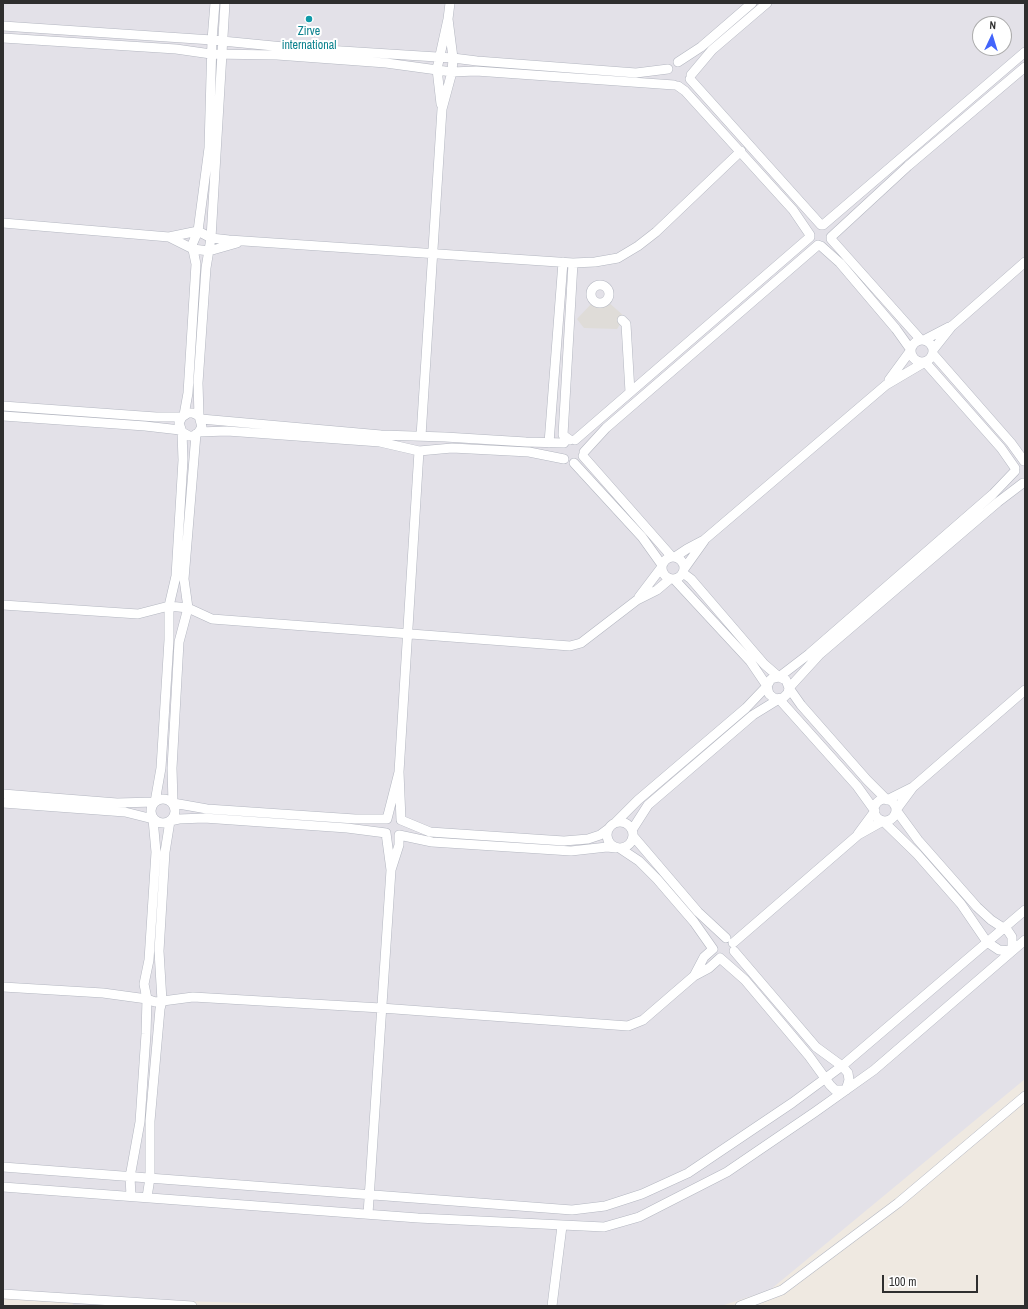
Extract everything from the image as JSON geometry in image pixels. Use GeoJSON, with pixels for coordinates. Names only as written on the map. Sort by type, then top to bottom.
{"type":"FeatureCollection","features":[{"type":"Feature","properties":{"kind":"street"},"geometry":{"type":"LineString","coordinates":[[130,1196],[130,1177],[140,1122],[147,999],[144,984],[149,960],[156,852],[151,812],[155,802],[162,746],[169,640],[169,606],[176,576],[183,460],[179,423],[183,416],[188,393],[196,264],[192,245],[198,231],[209,148],[211,54],[215,3]]}},
{"type":"Feature","properties":{"kind":"street"},"geometry":{"type":"LineString","coordinates":[[147,1197],[150,1178],[150,1121],[162,1001],[159,951],[165,852],[170,821],[176,810],[173,803],[172,768],[179,642],[188,608],[184,579],[198,433],[202,427],[198,383],[202,323],[211,238],[224,41],[225,3]]}},
{"type":"Feature","properties":{"kind":"street"},"geometry":{"type":"LineString","coordinates":[[421,436],[442,109],[437,69],[450,3]]}},
{"type":"Feature","properties":{"kind":"street"},"geometry":{"type":"LineString","coordinates":[[3,803],[14,799],[117,803],[155,802],[163,799],[173,803],[207,809],[355,819],[387,819],[394,816],[430,832],[564,841],[588,839],[600,835],[616,822],[638,800],[746,708],[772,679],[779,677],[824,646],[981,511],[1024,484],[1016,478],[1015,470],[1001,448],[924,362],[913,359],[910,350],[896,329],[840,263],[820,246],[814,243],[793,210],[741,151],[685,91],[667,78],[668,69],[673,63],[678,62],[702,47],[752,3]]}},
{"type":"Feature","properties":{"kind":"street"},"geometry":{"type":"LineString","coordinates":[[3,38],[176,49],[211,54],[277,55],[437,69],[452,72],[476,71],[684,85],[712,50],[767,3]]}},
{"type":"Feature","properties":{"kind":"street"},"geometry":{"type":"LineString","coordinates":[[442,109],[452,72],[453,58],[448,19]]}},
{"type":"Feature","properties":{"kind":"street"},"geometry":{"type":"LineString","coordinates":[[3,26],[212,40],[294,48],[440,57],[636,73],[668,69]]}},
{"type":"Feature","properties":{"kind":"street"},"geometry":{"type":"LineString","coordinates":[[574,463],[584,454],[606,428],[752,301],[820,246],[827,244],[831,238],[905,163],[1025,52]]}},
{"type":"Feature","properties":{"kind":"street"},"geometry":{"type":"LineString","coordinates":[[678,62],[685,64],[690,77],[822,225],[830,231],[831,238],[923,340],[930,343],[933,352],[1011,443],[1024,461],[993,494],[981,511]]}},
{"type":"Feature","properties":{"kind":"street"},"geometry":{"type":"LineString","coordinates":[[564,460],[560,450],[746,294],[810,236],[815,227],[822,225],[905,163],[1025,67]]}},
{"type":"Feature","properties":{"kind":"street"},"geometry":{"type":"LineString","coordinates":[[3,223],[169,237],[198,231],[211,238],[244,241],[563,262],[618,258],[638,246],[656,232],[741,151]]}},
{"type":"Feature","properties":{"kind":"street"},"geometry":{"type":"LineString","coordinates":[[169,237],[193,249],[209,251],[244,241]]}},
{"type":"Feature","properties":{"kind":"street"},"geometry":{"type":"LineString","coordinates":[[549,443],[563,262]]}},
{"type":"Feature","properties":{"kind":"street"},"geometry":{"type":"LineString","coordinates":[[570,441],[563,435],[573,262]]}},
{"type":"Feature","properties":{"kind":"street"},"geometry":{"type":"LineString","coordinates":[[637,600],[662,567],[665,560],[704,540],[886,385],[924,362],[930,360],[933,352],[952,326],[1025,262]]}},
{"type":"Feature","properties":{"kind":"street"},"geometry":{"type":"LineString","coordinates":[[746,294],[752,301]]}},
{"type":"Feature","properties":{"kind":"street"},"geometry":{"type":"LineString","coordinates":[[622,320],[626,324],[630,392]]}},
{"type":"Feature","properties":{"kind":"street"},"geometry":{"type":"LineString","coordinates":[[192,322],[202,323]]}},
{"type":"Feature","properties":{"kind":"street"},"geometry":{"type":"LineString","coordinates":[[886,385],[913,344],[952,326]]}},
{"type":"Feature","properties":{"kind":"street"},"geometry":{"type":"LineString","coordinates":[[3,406],[102,413],[183,416],[193,413],[200,418],[380,442],[419,451],[452,448],[529,452],[574,463],[642,537],[662,567],[664,575],[672,579],[750,661],[767,686],[769,694],[779,699],[857,786],[875,811],[877,817],[917,854],[961,904],[987,942],[999,950],[1012,951]]}},
{"type":"Feature","properties":{"kind":"street"},"geometry":{"type":"LineString","coordinates":[[102,413],[102,423]]}},
{"type":"Feature","properties":{"kind":"street"},"geometry":{"type":"LineString","coordinates":[[3,416],[102,423],[181,431],[189,436],[198,433],[227,431],[333,435],[421,436],[549,443],[570,441],[583,445],[584,454],[673,557],[682,562],[683,571],[764,664],[779,677],[786,680],[789,688],[801,705],[867,780],[887,800],[892,802],[896,810],[918,840],[977,907],[991,920],[1004,928],[1012,937],[1012,951]]}},
{"type":"Feature","properties":{"kind":"street"},"geometry":{"type":"LineString","coordinates":[[391,870],[399,845],[400,835],[404,826],[401,820],[399,772],[419,451]]}},
{"type":"Feature","properties":{"kind":"street"},"geometry":{"type":"LineString","coordinates":[[3,605],[138,614],[169,606],[188,608],[212,619],[570,646],[581,643],[637,600],[657,590],[672,579],[679,577],[704,540]]}},
{"type":"Feature","properties":{"kind":"street"},"geometry":{"type":"LineString","coordinates":[[3,794],[14,799],[125,812],[153,819],[160,823],[179,819],[204,818],[347,828],[386,833],[391,836],[400,835],[432,842],[571,851],[607,847],[619,848],[629,845],[633,833],[648,805],[753,715],[786,696],[789,688],[824,646]]}},
{"type":"Feature","properties":{"kind":"street"},"geometry":{"type":"LineString","coordinates":[[858,835],[875,811],[878,802],[887,800],[913,786],[1025,690]]}},
{"type":"Feature","properties":{"kind":"street"},"geometry":{"type":"LineString","coordinates":[[368,1214],[391,870],[386,833],[383,827],[387,819],[399,772]]}},
{"type":"Feature","properties":{"kind":"street"},"geometry":{"type":"LineString","coordinates":[[3,987],[103,993],[147,999],[155,1002],[193,997],[381,1008],[628,1026],[643,1020],[694,976],[709,968],[720,958],[728,958],[731,944],[858,835],[883,821],[891,819],[913,786]]}},
{"type":"Feature","properties":{"kind":"street"},"geometry":{"type":"LineString","coordinates":[[616,822],[626,823],[698,912],[731,944],[816,1047],[842,1066],[848,1073],[849,1080],[846,1090]]}},
{"type":"Feature","properties":{"kind":"street"},"geometry":{"type":"LineString","coordinates":[[608,828],[607,839],[609,843],[639,861],[657,879],[694,922],[713,949],[716,956],[745,980],[809,1056],[825,1079],[835,1090],[846,1090]]}},
{"type":"Feature","properties":{"kind":"street"},"geometry":{"type":"LineString","coordinates":[[657,879],[665,872]]}},
{"type":"Feature","properties":{"kind":"street"},"geometry":{"type":"LineString","coordinates":[[3,1167],[572,1210],[605,1206],[642,1194],[688,1174],[825,1079],[1025,910]]}},
{"type":"Feature","properties":{"kind":"street"},"geometry":{"type":"LineString","coordinates":[[694,976],[704,957],[713,949],[716,940],[731,944]]}},
{"type":"Feature","properties":{"kind":"street"},"geometry":{"type":"LineString","coordinates":[[3,1187],[368,1214],[562,1226],[604,1227],[639,1217],[727,1172],[874,1070],[1025,940]]}},
{"type":"Feature","properties":{"kind":"street"},"geometry":{"type":"LineString","coordinates":[[740,1306],[782,1290],[898,1203],[1025,1096]]}},
{"type":"Feature","properties":{"kind":"street"},"geometry":{"type":"LineString","coordinates":[[552,1306],[562,1226]]}},
{"type":"Feature","properties":{"kind":"street"},"geometry":{"type":"LineString","coordinates":[[3,1294],[70,1302],[192,1306]]}},
{"type":"Feature","properties":{"kind":"shaded area"},"geometry":{"type":"Polygon","coordinates":[[[3,3],[1025,3],[1025,1079],[770,1290],[721,1306],[333,1306],[3,1295],[3,3]]]}},
{"type":"Feature","properties":{"kind":"shaded area"},"geometry":{"type":"Polygon","coordinates":[[[594,301],[607,301],[625,317],[617,329],[584,328],[577,319],[594,301]]]}},
{"type":"Feature","properties":{"kind":"shaded area"},"geometry":{"type":"Polygon","coordinates":[[[75,1301],[125,1306],[72,1306],[75,1301]]]}},
{"type":"Feature","properties":{"kind":"place","name":"Zirve international"},"geometry":{"type":"Point","coordinates":[309,19]}}]}
